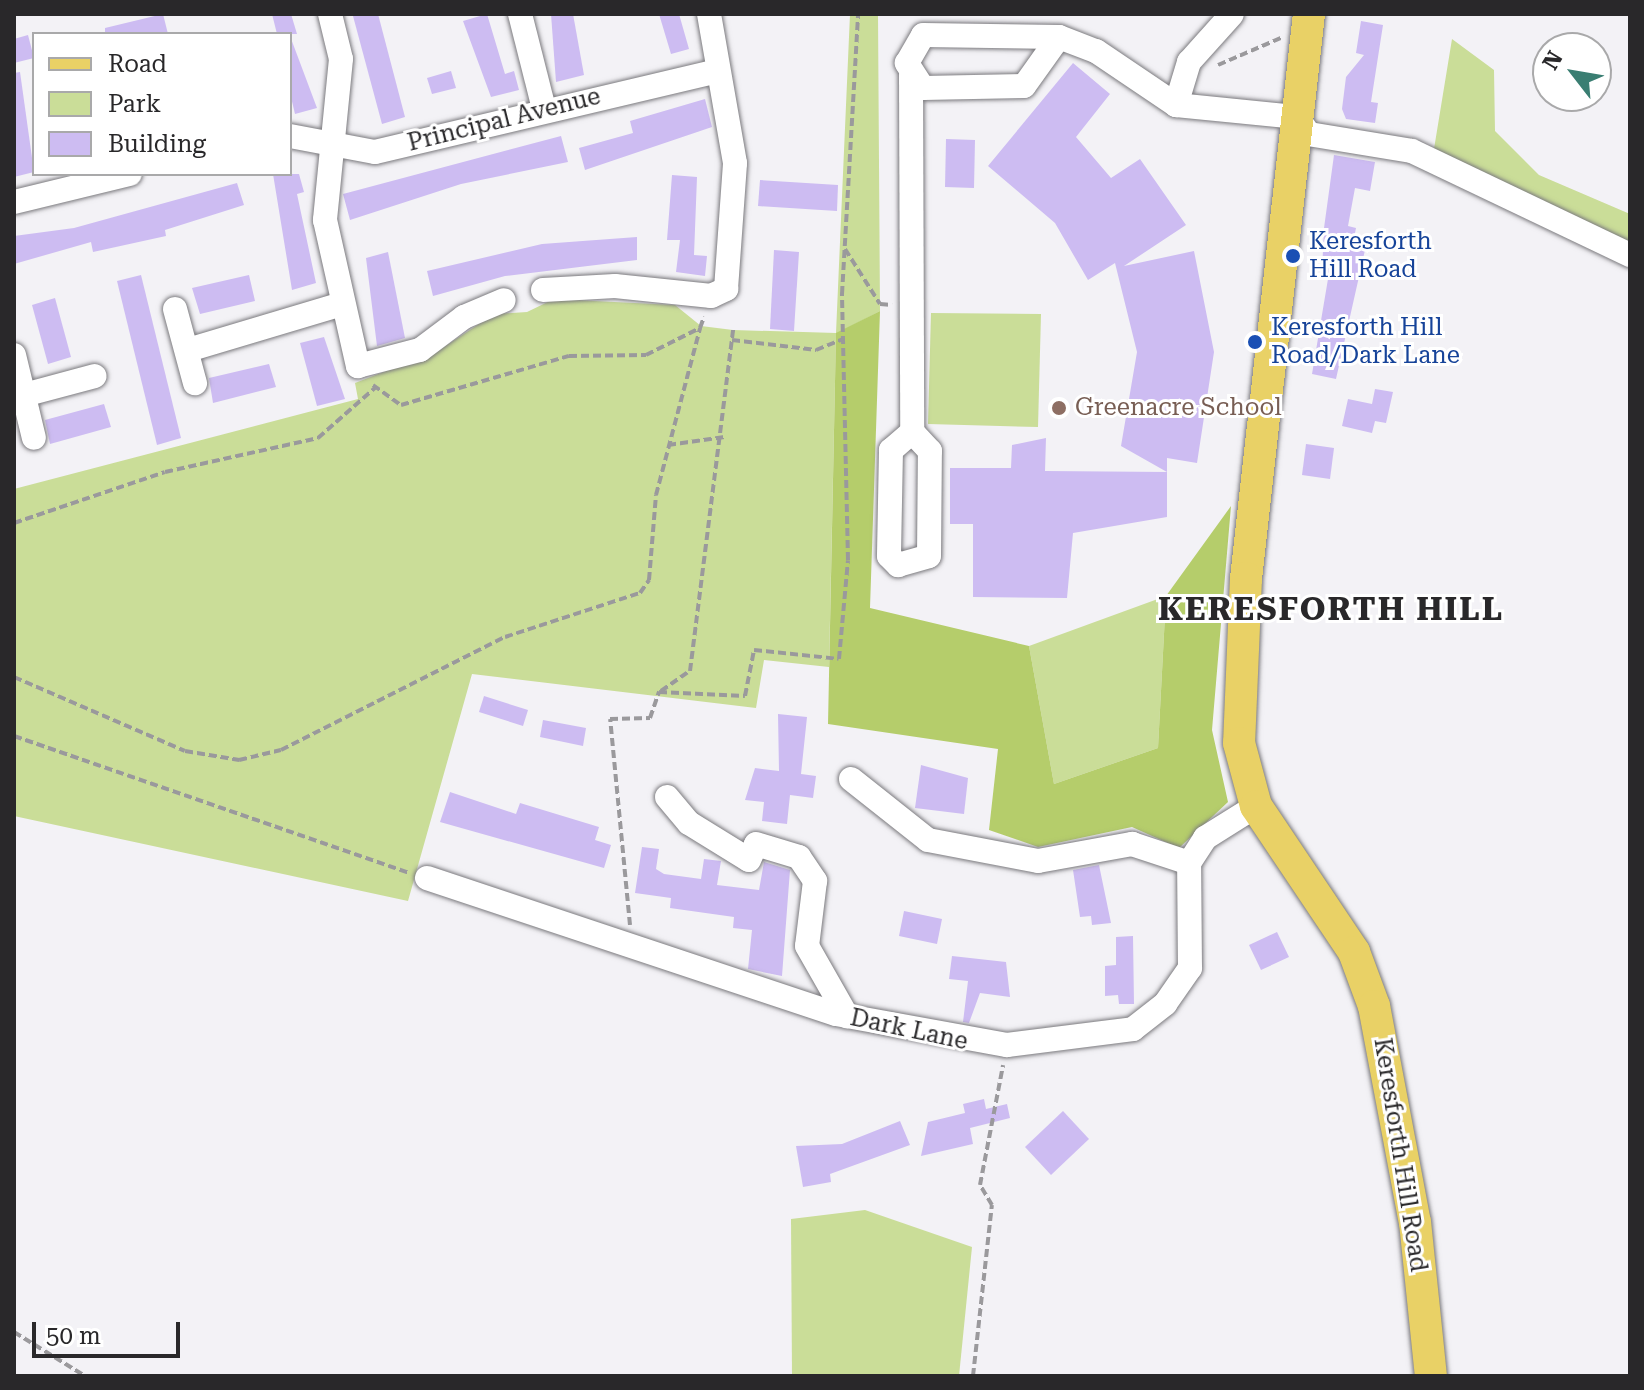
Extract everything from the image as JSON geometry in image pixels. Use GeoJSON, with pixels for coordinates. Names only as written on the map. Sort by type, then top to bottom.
{"type":"FeatureCollection","features":[{"type":"Feature","properties":{"kind":"main road","name":"Keresforth Hill Road"},"geometry":{"type":"LineString","coordinates":[[1307,24],[1238,686],[1244,776],[1256,806],[1354,952],[1374,1006],[1415,1222],[1431,1376]]}},
{"type":"Feature","properties":{"kind":"street"},"geometry":{"type":"LineString","coordinates":[[330,14],[341,59],[330,139],[325,220],[339,305],[358,366],[420,350],[464,317],[504,300]]}},
{"type":"Feature","properties":{"kind":"street"},"geometry":{"type":"LineString","coordinates":[[520,14],[544,109]]}},
{"type":"Feature","properties":{"kind":"street"},"geometry":{"type":"LineString","coordinates":[[543,290],[615,286],[711,296],[726,289],[735,163],[709,14]]}},
{"type":"Feature","properties":{"kind":"street"},"geometry":{"type":"LineString","coordinates":[[1176,105],[1189,62],[1232,14]]}},
{"type":"Feature","properties":{"kind":"street"},"geometry":{"type":"LineString","coordinates":[[912,432],[891,450],[889,556],[898,565],[929,556],[930,451],[912,432],[911,48],[923,35],[1059,37],[1096,51],[1176,105],[1206,112],[1297,117],[1309,134],[1412,151],[1630,255]]}},
{"type":"Feature","properties":{"kind":"street"},"geometry":{"type":"LineString","coordinates":[[911,75],[923,88],[1024,86],[1059,37]]}},
{"type":"Feature","properties":{"kind":"street","name":"Principal Avenue"},"geometry":{"type":"LineString","coordinates":[[292,136],[330,139],[375,152],[544,109],[717,71]]}},
{"type":"Feature","properties":{"kind":"street"},"geometry":{"type":"LineString","coordinates":[[14,202],[122,176]]}},
{"type":"Feature","properties":{"kind":"street"},"geometry":{"type":"LineString","coordinates":[[188,350],[339,305]]}},
{"type":"Feature","properties":{"kind":"street"},"geometry":{"type":"LineString","coordinates":[[175,309],[195,383]]}},
{"type":"Feature","properties":{"kind":"street"},"geometry":{"type":"LineString","coordinates":[[14,355],[34,438]]}},
{"type":"Feature","properties":{"kind":"street"},"geometry":{"type":"LineString","coordinates":[[24,395],[95,376]]}},
{"type":"Feature","properties":{"kind":"street"},"geometry":{"type":"LineString","coordinates":[[851,779],[928,840],[1038,861],[1132,844],[1189,863],[1205,838],[1256,806]]}},
{"type":"Feature","properties":{"kind":"street"},"geometry":{"type":"LineString","coordinates":[[667,797],[689,823],[749,860],[756,844],[799,857],[815,881],[807,946],[847,1016]]}},
{"type":"Feature","properties":{"kind":"street","name":"Dark Lane"},"geometry":{"type":"LineString","coordinates":[[427,878],[632,951],[847,1016],[1007,1045],[1133,1029],[1165,1004],[1190,968],[1189,863]]}},
{"type":"Feature","properties":{"kind":"path"},"geometry":{"type":"LineString","coordinates":[[659,692],[745,696],[754,650],[839,659],[848,560],[843,339],[858,14]]}},
{"type":"Feature","properties":{"kind":"path"},"geometry":{"type":"LineString","coordinates":[[1189,62],[1212,68],[1251,45],[1307,24]]}},
{"type":"Feature","properties":{"kind":"path"},"geometry":{"type":"LineString","coordinates":[[845,249],[880,304],[913,306]]}},
{"type":"Feature","properties":{"kind":"path"},"geometry":{"type":"LineString","coordinates":[[14,677],[185,751],[239,760],[281,750],[436,667],[640,593],[649,580],[668,445],[711,296]]}},
{"type":"Feature","properties":{"kind":"path"},"geometry":{"type":"LineString","coordinates":[[358,366],[375,388],[401,405],[569,356],[646,355],[700,328]]}},
{"type":"Feature","properties":{"kind":"path"},"geometry":{"type":"LineString","coordinates":[[632,951],[610,719],[650,718],[659,692],[690,671],[724,437],[733,330]]}},
{"type":"Feature","properties":{"kind":"path"},"geometry":{"type":"LineString","coordinates":[[732,340],[816,350],[843,339]]}},
{"type":"Feature","properties":{"kind":"path"},"geometry":{"type":"LineString","coordinates":[[14,523],[165,472],[318,438],[375,388]]}},
{"type":"Feature","properties":{"kind":"path"},"geometry":{"type":"LineString","coordinates":[[668,445],[724,437]]}},
{"type":"Feature","properties":{"kind":"path"},"geometry":{"type":"LineString","coordinates":[[14,736],[427,878]]}},
{"type":"Feature","properties":{"kind":"path"},"geometry":{"type":"LineString","coordinates":[[973,1376],[992,1205],[980,1185],[1007,1045]]}},
{"type":"Feature","properties":{"kind":"path"},"geometry":{"type":"LineString","coordinates":[[14,1332],[85,1376]]}},
{"type":"Feature","properties":{"kind":"green space"},"geometry":{"type":"Polygon","coordinates":[[[850,14],[878,14],[880,311],[836,334],[829,667],[764,660],[756,708],[472,674],[408,901],[14,816],[14,489],[358,399],[355,383],[438,351],[494,314],[527,312],[554,299],[675,305],[701,326],[733,330],[836,333],[850,14]]]}},
{"type":"Feature","properties":{"kind":"green space"},"geometry":{"type":"Polygon","coordinates":[[[1452,39],[1494,70],[1495,131],[1539,175],[1630,214],[1630,246],[1433,155],[1452,39]]]}},
{"type":"Feature","properties":{"kind":"green space"},"geometry":{"type":"Polygon","coordinates":[[[880,311],[870,608],[1029,646],[1054,784],[1158,748],[1166,596],[1231,506],[1212,730],[1228,802],[1179,848],[1132,827],[1038,847],[989,830],[998,749],[828,724],[836,333],[880,311]]]}},
{"type":"Feature","properties":{"kind":"green space"},"geometry":{"type":"Polygon","coordinates":[[[931,313],[1041,314],[1038,427],[928,424],[931,313]]]}},
{"type":"Feature","properties":{"kind":"green space"},"geometry":{"type":"Polygon","coordinates":[[[1166,596],[1158,748],[1054,784],[1029,646],[1166,596]]]}},
{"type":"Feature","properties":{"kind":"green space"},"geometry":{"type":"Polygon","coordinates":[[[865,1210],[972,1247],[959,1376],[792,1376],[791,1219],[865,1210]]]}},
{"type":"Feature","properties":{"kind":"building"},"geometry":{"type":"Polygon","coordinates":[[[163,14],[168,32],[105,32],[105,28],[163,14]]]}},
{"type":"Feature","properties":{"kind":"building"},"geometry":{"type":"Polygon","coordinates":[[[272,14],[291,14],[297,34],[276,32],[272,14]]]}},
{"type":"Feature","properties":{"kind":"building"},"geometry":{"type":"Polygon","coordinates":[[[378,14],[405,117],[382,124],[353,16],[378,14]]]}},
{"type":"Feature","properties":{"kind":"building"},"geometry":{"type":"Polygon","coordinates":[[[487,14],[505,74],[514,71],[519,90],[491,97],[463,21],[487,14]]]}},
{"type":"Feature","properties":{"kind":"building"},"geometry":{"type":"Polygon","coordinates":[[[551,14],[573,14],[584,75],[556,82],[551,14]]]}},
{"type":"Feature","properties":{"kind":"building"},"geometry":{"type":"Polygon","coordinates":[[[659,14],[679,14],[689,49],[671,54],[659,14]]]}},
{"type":"Feature","properties":{"kind":"building"},"geometry":{"type":"Polygon","coordinates":[[[1361,21],[1383,25],[1371,102],[1378,103],[1375,123],[1346,119],[1342,109],[1346,77],[1364,55],[1356,53],[1361,21]]]}},
{"type":"Feature","properties":{"kind":"building"},"geometry":{"type":"Polygon","coordinates":[[[28,35],[32,58],[14,63],[14,39],[28,35]]]}},
{"type":"Feature","properties":{"kind":"building"},"geometry":{"type":"Polygon","coordinates":[[[292,41],[317,108],[295,114],[292,101],[292,41]]]}},
{"type":"Feature","properties":{"kind":"building"},"geometry":{"type":"Polygon","coordinates":[[[1073,63],[1110,94],[1076,137],[1111,178],[1140,159],[1186,225],[1124,266],[1194,251],[1214,352],[1197,463],[1167,458],[1167,472],[1121,446],[1137,352],[1115,263],[1088,280],[1055,223],[988,166],[1073,63]]]}},
{"type":"Feature","properties":{"kind":"building"},"geometry":{"type":"Polygon","coordinates":[[[451,71],[456,88],[432,94],[427,78],[451,71]]]}},
{"type":"Feature","properties":{"kind":"building"},"geometry":{"type":"Polygon","coordinates":[[[20,72],[32,172],[14,177],[14,73],[20,72]]]}},
{"type":"Feature","properties":{"kind":"building"},"geometry":{"type":"Polygon","coordinates":[[[705,99],[712,127],[585,170],[579,148],[633,133],[630,121],[705,99]]]}},
{"type":"Feature","properties":{"kind":"building"},"geometry":{"type":"Polygon","coordinates":[[[561,136],[568,162],[461,184],[350,220],[343,194],[561,136]]]}},
{"type":"Feature","properties":{"kind":"building"},"geometry":{"type":"Polygon","coordinates":[[[946,139],[975,140],[974,188],[945,187],[946,139]]]}},
{"type":"Feature","properties":{"kind":"building"},"geometry":{"type":"Polygon","coordinates":[[[1334,155],[1375,162],[1370,191],[1355,188],[1348,226],[1356,228],[1352,248],[1365,250],[1336,379],[1312,374],[1329,273],[1322,272],[1324,228],[1334,155]]]}},
{"type":"Feature","properties":{"kind":"building"},"geometry":{"type":"Polygon","coordinates":[[[299,174],[304,192],[297,194],[316,283],[292,290],[273,176],[299,174]]]}},
{"type":"Feature","properties":{"kind":"building"},"geometry":{"type":"Polygon","coordinates":[[[672,175],[697,177],[694,255],[707,256],[705,276],[676,272],[680,240],[667,240],[672,175]]]}},
{"type":"Feature","properties":{"kind":"building"},"geometry":{"type":"Polygon","coordinates":[[[760,180],[838,185],[837,211],[758,206],[760,180]]]}},
{"type":"Feature","properties":{"kind":"building"},"geometry":{"type":"Polygon","coordinates":[[[237,183],[244,205],[165,230],[166,236],[93,252],[91,242],[14,264],[14,236],[74,228],[237,183]]]}},
{"type":"Feature","properties":{"kind":"building"},"geometry":{"type":"Polygon","coordinates":[[[637,237],[637,260],[505,276],[433,296],[427,271],[542,244],[637,237]]]}},
{"type":"Feature","properties":{"kind":"building"},"geometry":{"type":"Polygon","coordinates":[[[774,250],[799,252],[794,331],[770,329],[774,250]]]}},
{"type":"Feature","properties":{"kind":"building"},"geometry":{"type":"Polygon","coordinates":[[[388,252],[405,338],[377,346],[366,258],[388,252]]]}},
{"type":"Feature","properties":{"kind":"building"},"geometry":{"type":"Polygon","coordinates":[[[141,275],[181,438],[157,445],[117,281],[141,275]]]}},
{"type":"Feature","properties":{"kind":"building"},"geometry":{"type":"Polygon","coordinates":[[[249,275],[255,301],[200,314],[192,288],[249,275]]]}},
{"type":"Feature","properties":{"kind":"building"},"geometry":{"type":"Polygon","coordinates":[[[55,298],[71,357],[48,364],[32,305],[55,298]]]}},
{"type":"Feature","properties":{"kind":"building"},"geometry":{"type":"Polygon","coordinates":[[[324,337],[345,399],[317,406],[300,343],[324,337]]]}},
{"type":"Feature","properties":{"kind":"building"},"geometry":{"type":"Polygon","coordinates":[[[269,364],[276,387],[213,403],[209,378],[269,364]]]}},
{"type":"Feature","properties":{"kind":"building"},"geometry":{"type":"Polygon","coordinates":[[[1375,389],[1393,392],[1386,423],[1375,421],[1372,433],[1342,426],[1348,399],[1372,404],[1375,389]]]}},
{"type":"Feature","properties":{"kind":"building"},"geometry":{"type":"Polygon","coordinates":[[[104,404],[111,427],[50,444],[45,420],[104,404]]]}},
{"type":"Feature","properties":{"kind":"building"},"geometry":{"type":"Polygon","coordinates":[[[1046,438],[1045,471],[1167,472],[1167,517],[1073,533],[1067,598],[973,597],[973,524],[950,524],[950,468],[1011,468],[1012,445],[1046,438]]]}},
{"type":"Feature","properties":{"kind":"building"},"geometry":{"type":"Polygon","coordinates":[[[1306,444],[1334,448],[1330,479],[1302,475],[1306,444]]]}},
{"type":"Feature","properties":{"kind":"building"},"geometry":{"type":"Polygon","coordinates":[[[484,696],[528,710],[523,726],[479,712],[484,696]]]}},
{"type":"Feature","properties":{"kind":"building"},"geometry":{"type":"Polygon","coordinates":[[[778,714],[807,717],[801,774],[816,776],[813,798],[790,795],[787,824],[762,821],[764,802],[745,800],[755,768],[779,771],[778,714]]]}},
{"type":"Feature","properties":{"kind":"building"},"geometry":{"type":"Polygon","coordinates":[[[543,720],[586,728],[583,746],[540,737],[543,720]]]}},
{"type":"Feature","properties":{"kind":"building"},"geometry":{"type":"Polygon","coordinates":[[[921,765],[968,778],[964,814],[915,808],[921,765]]]}},
{"type":"Feature","properties":{"kind":"building"},"geometry":{"type":"Polygon","coordinates":[[[450,792],[516,814],[520,803],[599,827],[595,840],[611,845],[604,868],[440,822],[450,792]]]}},
{"type":"Feature","properties":{"kind":"building"},"geometry":{"type":"Polygon","coordinates":[[[642,847],[659,849],[656,869],[664,874],[701,879],[704,859],[721,861],[717,885],[759,890],[764,862],[790,870],[782,976],[748,969],[752,930],[733,928],[734,917],[670,908],[671,898],[635,893],[642,847]]]}},
{"type":"Feature","properties":{"kind":"building"},"geometry":{"type":"Polygon","coordinates":[[[1099,865],[1111,923],[1092,925],[1091,916],[1080,917],[1073,870],[1099,865]]]}},
{"type":"Feature","properties":{"kind":"building"},"geometry":{"type":"Polygon","coordinates":[[[904,911],[942,919],[937,944],[899,936],[904,911]]]}},
{"type":"Feature","properties":{"kind":"building"},"geometry":{"type":"Polygon","coordinates":[[[1277,932],[1289,957],[1261,970],[1249,945],[1277,932]]]}},
{"type":"Feature","properties":{"kind":"building"},"geometry":{"type":"Polygon","coordinates":[[[1133,936],[1134,1004],[1119,1004],[1118,995],[1105,996],[1105,966],[1116,965],[1116,937],[1133,936]]]}},
{"type":"Feature","properties":{"kind":"building"},"geometry":{"type":"Polygon","coordinates":[[[952,956],[1006,962],[1010,997],[980,993],[969,1023],[963,1022],[968,981],[949,979],[952,956]]]}},
{"type":"Feature","properties":{"kind":"building"},"geometry":{"type":"Polygon","coordinates":[[[984,1099],[986,1109],[1007,1104],[1010,1118],[970,1128],[973,1144],[921,1156],[928,1122],[965,1113],[963,1104],[984,1099]]]}},
{"type":"Feature","properties":{"kind":"building"},"geometry":{"type":"Polygon","coordinates":[[[1063,1111],[1089,1139],[1051,1175],[1025,1147],[1063,1111]]]}},
{"type":"Feature","properties":{"kind":"building"},"geometry":{"type":"Polygon","coordinates":[[[900,1121],[910,1145],[830,1174],[831,1182],[803,1187],[796,1146],[842,1144],[900,1121]]]}},
{"type":"Feature","properties":{"kind":"place","name":"Keresforth Hill Road"},"geometry":{"type":"Point","coordinates":[1293,256]}},
{"type":"Feature","properties":{"kind":"place","name":"Keresforth Hill Road/Dark Lane"},"geometry":{"type":"Point","coordinates":[1255,342]}},
{"type":"Feature","properties":{"kind":"place","name":"Greenacre School"},"geometry":{"type":"Point","coordinates":[1059,408]}},
{"type":"Feature","properties":{"kind":"district","name":"KERESFORTH HILL"},"geometry":{"type":"Point","coordinates":[1331,609]}}]}
